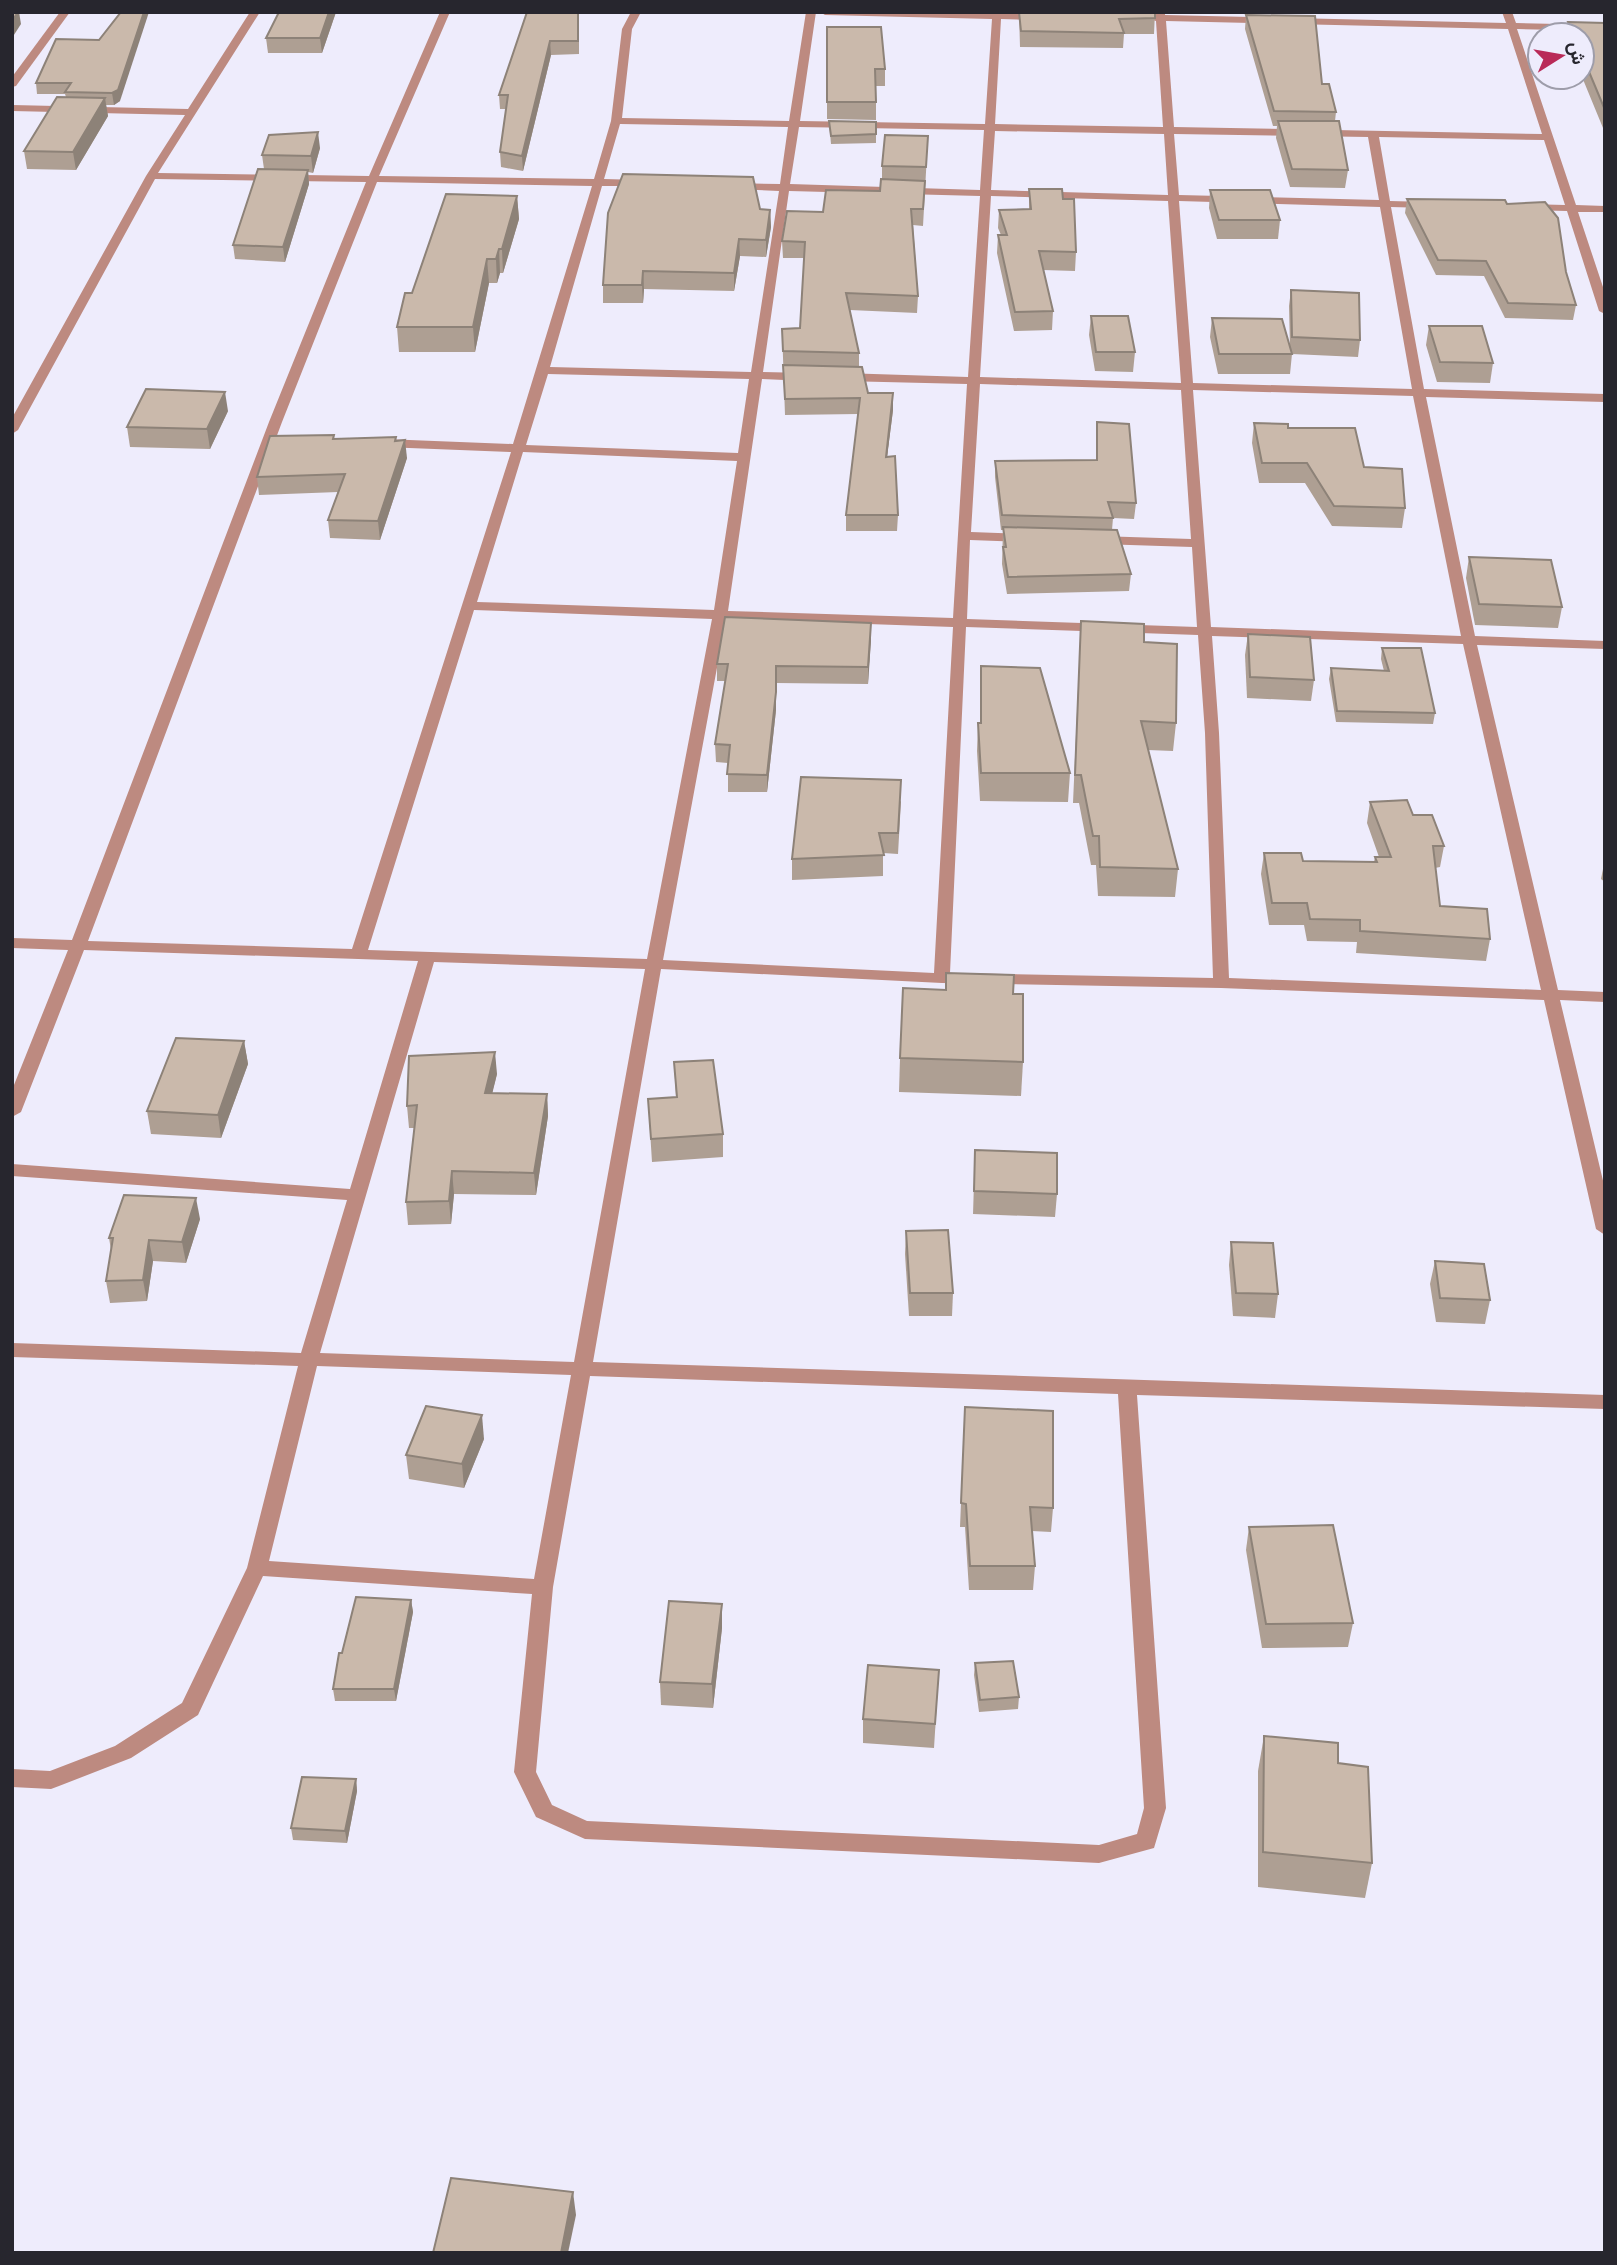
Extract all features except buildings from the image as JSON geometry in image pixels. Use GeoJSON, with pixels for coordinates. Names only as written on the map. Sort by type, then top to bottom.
{"type":"FeatureCollection","features":[{"type":"Feature","properties":{"kind":"street"},"geometry":{"type":"LineString","coordinates":[[12,84],[65,12]]}},
{"type":"Feature","properties":{"kind":"street"},"geometry":{"type":"LineString","coordinates":[[12,430],[16,417],[151,176],[255,12]]}},
{"type":"Feature","properties":{"kind":"street"},"geometry":{"type":"LineString","coordinates":[[12,1111],[79,946],[374,178],[445,12]]}},
{"type":"Feature","properties":{"kind":"street"},"geometry":{"type":"LineString","coordinates":[[358,957],[542,370],[616,121],[627,29],[636,12]]}},
{"type":"Feature","properties":{"kind":"street"},"geometry":{"type":"LineString","coordinates":[[811,12],[720,615],[654,964],[543,1587],[524,1772],[544,1811],[585,1830],[1099,1854],[1146,1841],[1155,1808],[1127,1389]]}},
{"type":"Feature","properties":{"kind":"street"},"geometry":{"type":"LineString","coordinates":[[825,12],[1051,17]]}},
{"type":"Feature","properties":{"kind":"street"},"geometry":{"type":"LineString","coordinates":[[1507,12],[1605,311]]}},
{"type":"Feature","properties":{"kind":"street"},"geometry":{"type":"LineString","coordinates":[[942,978],[959,622],[996,14]]}},
{"type":"Feature","properties":{"kind":"street"},"geometry":{"type":"LineString","coordinates":[[1161,15],[1212,733],[1221,983]]}},
{"type":"Feature","properties":{"kind":"street"},"geometry":{"type":"LineString","coordinates":[[1133,18],[1161,15],[1605,28]]}},
{"type":"Feature","properties":{"kind":"street"},"geometry":{"type":"LineString","coordinates":[[12,108],[192,112]]}},
{"type":"Feature","properties":{"kind":"street"},"geometry":{"type":"LineString","coordinates":[[616,121],[1548,137]]}},
{"type":"Feature","properties":{"kind":"street"},"geometry":{"type":"LineString","coordinates":[[1373,135],[1419,394],[1491,746],[1552,995],[1605,1229]]}},
{"type":"Feature","properties":{"kind":"street"},"geometry":{"type":"LineString","coordinates":[[151,176],[652,184]]}},
{"type":"Feature","properties":{"kind":"street"},"geometry":{"type":"LineString","coordinates":[[719,186],[1439,205]]}},
{"type":"Feature","properties":{"kind":"street"},"geometry":{"type":"LineString","coordinates":[[1518,206],[1605,209]]}},
{"type":"Feature","properties":{"kind":"street"},"geometry":{"type":"LineString","coordinates":[[542,370],[974,379],[1605,398]]}},
{"type":"Feature","properties":{"kind":"street"},"geometry":{"type":"LineString","coordinates":[[366,442],[744,457]]}},
{"type":"Feature","properties":{"kind":"street"},"geometry":{"type":"LineString","coordinates":[[964,536],[1046,539]]}},
{"type":"Feature","properties":{"kind":"street"},"geometry":{"type":"LineString","coordinates":[[1088,540],[1197,543]]}},
{"type":"Feature","properties":{"kind":"street"},"geometry":{"type":"LineString","coordinates":[[467,606],[1605,645]]}},
{"type":"Feature","properties":{"kind":"street"},"geometry":{"type":"LineString","coordinates":[[12,943],[358,957],[654,964],[942,978],[1221,983],[1605,997]]}},
{"type":"Feature","properties":{"kind":"street"},"geometry":{"type":"LineString","coordinates":[[12,1778],[51,1780],[123,1752],[190,1709],[257,1568],[309,1359],[426,959]]}},
{"type":"Feature","properties":{"kind":"street"},"geometry":{"type":"LineString","coordinates":[[12,1170],[356,1195]]}},
{"type":"Feature","properties":{"kind":"street"},"geometry":{"type":"LineString","coordinates":[[12,1350],[1127,1389],[1605,1402]]}},
{"type":"Feature","properties":{"kind":"street"},"geometry":{"type":"LineString","coordinates":[[257,1568],[543,1587]]}}]}
